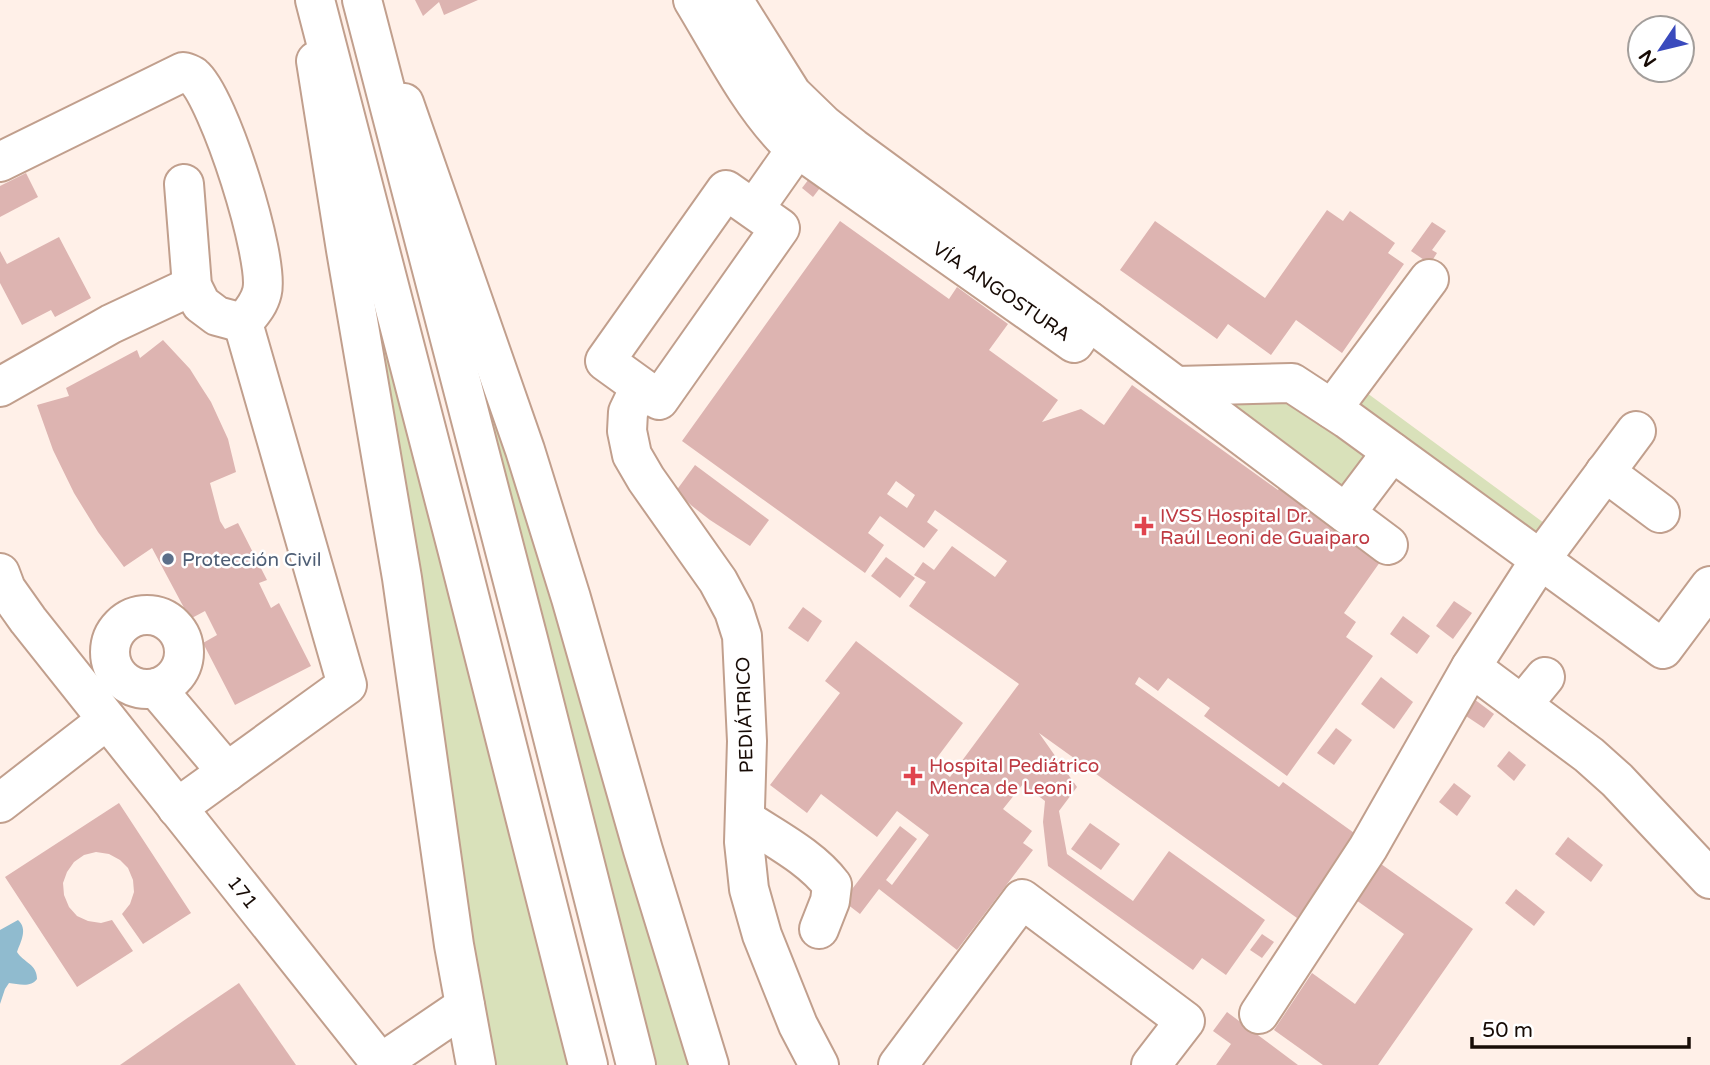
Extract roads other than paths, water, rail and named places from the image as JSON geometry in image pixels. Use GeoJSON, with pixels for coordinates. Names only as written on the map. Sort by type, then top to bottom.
{"type":"FeatureCollection","features":[{"type":"Feature","properties":{"kind":"main road"},"geometry":{"type":"LineString","coordinates":[[307,0],[402,578],[433,809],[476,1065]]}},
{"type":"Feature","properties":{"kind":"main road"},"geometry":{"type":"LineString","coordinates":[[316,0],[588,1065]]}},
{"type":"Feature","properties":{"kind":"main road"},"geometry":{"type":"LineString","coordinates":[[365,0],[636,1065]]}},
{"type":"Feature","properties":{"kind":"main road"},"geometry":{"type":"LineString","coordinates":[[365,0],[526,450],[709,1065]]}},
{"type":"Feature","properties":{"kind":"main road","name":"VÍA ANGOSTURA"},"geometry":{"type":"LineString","coordinates":[[693,0],[770,124],[786,140],[808,133],[861,154],[1388,545]]}},
{"type":"Feature","properties":{"kind":"main road","name":"VÍA ANGOSTURA"},"geometry":{"type":"LineString","coordinates":[[733,0],[792,94],[808,133]]}},
{"type":"Feature","properties":{"kind":"main road"},"geometry":{"type":"LineString","coordinates":[[0,162],[183,72],[192,75],[208,96],[239,173],[262,262],[263,290],[257,307],[243,323]]}},
{"type":"Feature","properties":{"kind":"main road"},"geometry":{"type":"LineString","coordinates":[[754,209],[808,133]]}},
{"type":"Feature","properties":{"kind":"main road"},"geometry":{"type":"LineString","coordinates":[[184,184],[192,286],[201,304],[217,316],[243,323]]}},
{"type":"Feature","properties":{"kind":"main road"},"geometry":{"type":"LineString","coordinates":[[726,190],[754,209],[780,228],[659,400],[605,361],[726,190]]}},
{"type":"Feature","properties":{"kind":"main road"},"geometry":{"type":"LineString","coordinates":[[1332,409],[1429,279]]}},
{"type":"Feature","properties":{"kind":"main road"},"geometry":{"type":"LineString","coordinates":[[0,387],[111,324],[192,286]]}},
{"type":"Feature","properties":{"kind":"main road"},"geometry":{"type":"LineString","coordinates":[[177,808],[347,685],[243,323]]}},
{"type":"Feature","properties":{"kind":"main road"},"geometry":{"type":"LineString","coordinates":[[1177,386],[1292,383],[1392,452],[1663,649],[1710,586]]}},
{"type":"Feature","properties":{"kind":"main road","name":"PEDIÁTRICO"},"geometry":{"type":"LineString","coordinates":[[640,387],[628,412],[626,431],[632,455],[718,581],[734,611],[741,636],[747,741],[744,842],[749,889],[762,935],[798,1025],[819,1065]]}},
{"type":"Feature","properties":{"kind":"main road"},"geometry":{"type":"LineString","coordinates":[[1259,1014],[1368,848],[1472,667],[1540,560],[1636,431]]}},
{"type":"Feature","properties":{"kind":"main road"},"geometry":{"type":"LineString","coordinates":[[1346,513],[1392,452]]}},
{"type":"Feature","properties":{"kind":"main road"},"geometry":{"type":"LineString","coordinates":[[1605,472],[1660,513]]}},
{"type":"Feature","properties":{"kind":"main road","name":"171"},"geometry":{"type":"LineString","coordinates":[[0,573],[6,589],[28,620],[382,1064],[465,1006]]}},
{"type":"Feature","properties":{"kind":"main road"},"geometry":{"type":"LineString","coordinates":[[1472,667],[1533,691],[1589,755],[1617,780],[1710,878]]}},
{"type":"Feature","properties":{"kind":"main road"},"geometry":{"type":"LineString","coordinates":[[156,688],[227,772]]}},
{"type":"Feature","properties":{"kind":"main road"},"geometry":{"type":"LineString","coordinates":[[0,803],[107,720]]}},
{"type":"Feature","properties":{"kind":"main road"},"geometry":{"type":"LineString","coordinates":[[745,819],[807,860],[824,874],[832,885],[830,901],[819,929]]}},
{"type":"Feature","properties":{"kind":"main road"},"geometry":{"type":"LineString","coordinates":[[898,1065],[1022,899],[1185,1020],[1151,1065]]}},
{"type":"Feature","properties":{"kind":"water"},"geometry":{"type":"Polygon","coordinates":[[[18,920],[23,931],[17,952],[33,967],[37,979],[28,984],[9,983],[0,1004],[0,930],[18,920]]]}},
{"type":"Feature","properties":{"kind":"place","name":"IVSS Hospital Dr. Raúl Leoni de Guaiparo"},"geometry":{"type":"Point","coordinates":[1144,526]}},
{"type":"Feature","properties":{"kind":"place","name":"Protección Civil"},"geometry":{"type":"Point","coordinates":[168,559]}},
{"type":"Feature","properties":{"kind":"place","name":"Hospital Pediátrico Menca de Leoni"},"geometry":{"type":"Point","coordinates":[913,776]}}]}
